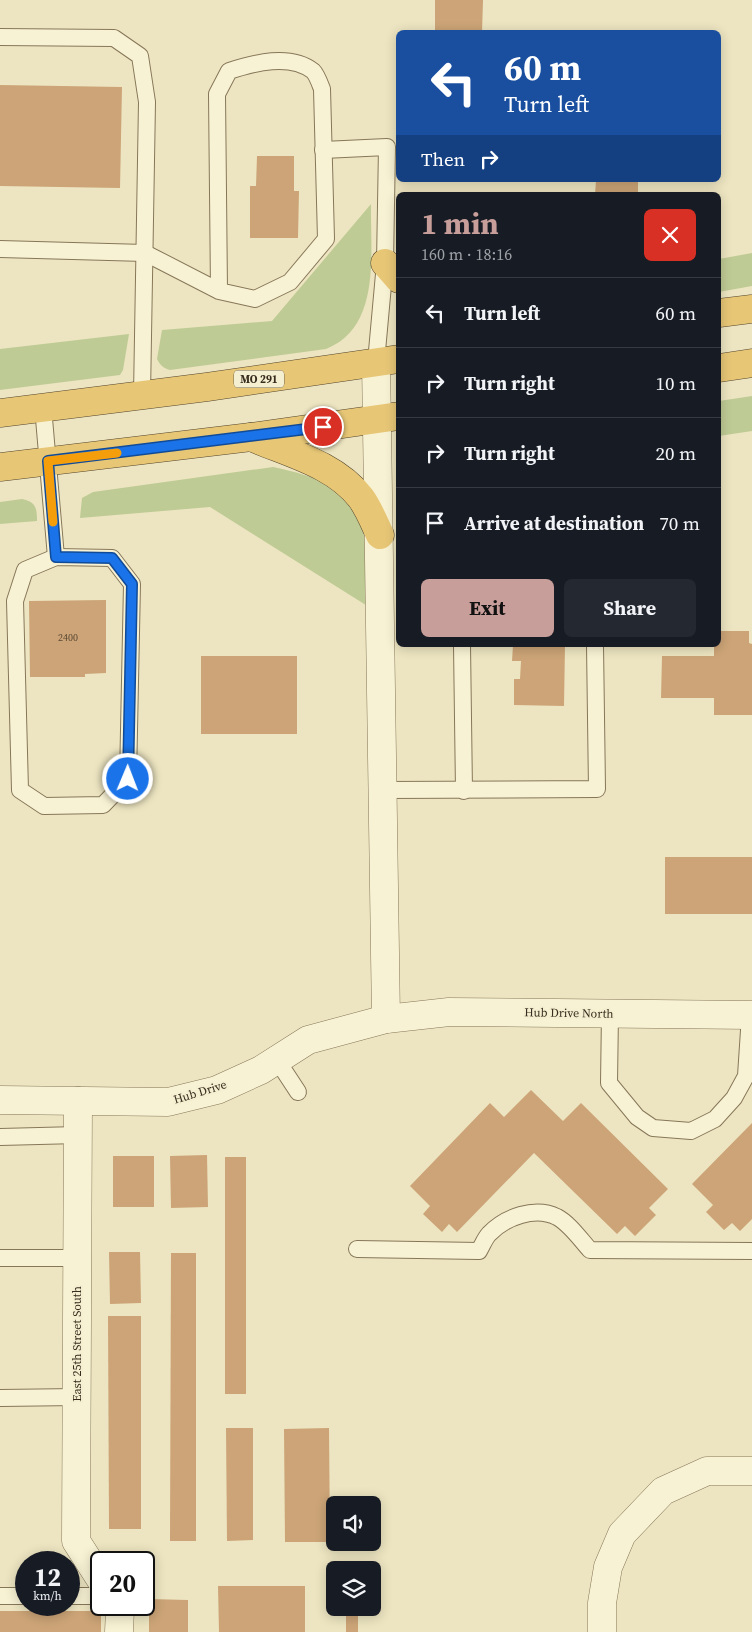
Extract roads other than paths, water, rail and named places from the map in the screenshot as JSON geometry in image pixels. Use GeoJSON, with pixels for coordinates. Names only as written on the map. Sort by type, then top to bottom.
{"type":"FeatureCollection","features":[{"type":"Feature","properties":{"kind":"highway"},"geometry":{"type":"LineString","coordinates":[[721,314],[752,309]]}},
{"type":"Feature","properties":{"kind":"highway","name":"MO 291"},"geometry":{"type":"LineString","coordinates":[[0,413],[388,361]]}},
{"type":"Feature","properties":{"kind":"highway"},"geometry":{"type":"LineString","coordinates":[[721,368],[752,363]]}},
{"type":"Feature","properties":{"kind":"highway"},"geometry":{"type":"LineString","coordinates":[[0,467],[251,437],[388,418]]}},
{"type":"Feature","properties":{"kind":"highway"},"geometry":{"type":"LineString","coordinates":[[251,437],[322,466],[341,478],[360,497],[380,535]]}},
{"type":"Feature","properties":{"kind":"street"},"geometry":{"type":"LineString","coordinates":[[386,1020],[383,790],[390,634],[380,535],[388,418],[388,361]]}},
{"type":"Feature","properties":{"kind":"street","name":"Hub Drive North"},"geometry":{"type":"LineString","coordinates":[[386,1020],[449,1012],[751,1015]]}},
{"type":"Feature","properties":{"kind":"street","name":"Hub Drive"},"geometry":{"type":"LineString","coordinates":[[0,1100],[168,1102],[217,1090],[260,1070],[308,1040],[386,1020]]}},
{"type":"Feature","properties":{"kind":"street","name":"East 25th Street South"},"geometry":{"type":"LineString","coordinates":[[78,1101],[76,1541],[90,1563]]}},
{"type":"Feature","properties":{"kind":"street"},"geometry":{"type":"LineString","coordinates":[[602,1632],[602,1603],[608,1567],[622,1534],[664,1491],[707,1471],[752,1471]]}},
{"type":"Feature","properties":{"kind":"street"},"geometry":{"type":"LineString","coordinates":[[119,1632],[120,1616]]}},
{"type":"Feature","properties":{"kind":"lane"},"geometry":{"type":"LineString","coordinates":[[0,37],[114,38],[140,56],[147,102],[142,395]]}},
{"type":"Feature","properties":{"kind":"lane"},"geometry":{"type":"LineString","coordinates":[[0,249],[145,253],[219,291],[255,299],[290,282],[326,239],[322,89],[314,72],[291,62],[255,63],[229,71],[217,94],[219,291]]}},
{"type":"Feature","properties":{"kind":"lane"},"geometry":{"type":"LineString","coordinates":[[324,150],[387,147],[392,271],[388,361]]}},
{"type":"Feature","properties":{"kind":"lane"},"geometry":{"type":"LineString","coordinates":[[42,407],[56,557]]}},
{"type":"Feature","properties":{"kind":"lane"},"geometry":{"type":"LineString","coordinates":[[56,557],[112,558],[132,584],[128,779],[103,805],[44,806],[20,790],[15,601],[26,570],[56,557]]}},
{"type":"Feature","properties":{"kind":"lane"},"geometry":{"type":"LineString","coordinates":[[462,647],[464,791]]}},
{"type":"Feature","properties":{"kind":"lane"},"geometry":{"type":"LineString","coordinates":[[383,790],[597,789],[595,647]]}},
{"type":"Feature","properties":{"kind":"lane"},"geometry":{"type":"LineString","coordinates":[[610,1013],[609,1083],[637,1117],[653,1128],[691,1131],[715,1119],[734,1098],[746,1076],[751,1015]]}},
{"type":"Feature","properties":{"kind":"lane"},"geometry":{"type":"LineString","coordinates":[[276,1060],[298,1092]]}},
{"type":"Feature","properties":{"kind":"lane"},"geometry":{"type":"LineString","coordinates":[[0,1137],[78,1135]]}},
{"type":"Feature","properties":{"kind":"lane"},"geometry":{"type":"LineString","coordinates":[[357,1249],[479,1251],[488,1235],[496,1227],[515,1216],[536,1212],[556,1216],[570,1227],[590,1250],[752,1251]]}},
{"type":"Feature","properties":{"kind":"lane"},"geometry":{"type":"LineString","coordinates":[[0,1258],[77,1258]]}},
{"type":"Feature","properties":{"kind":"lane"},"geometry":{"type":"LineString","coordinates":[[0,1398],[77,1398]]}},
{"type":"Feature","properties":{"kind":"lane"},"geometry":{"type":"LineString","coordinates":[[0,1596],[15,1596]]}}]}
